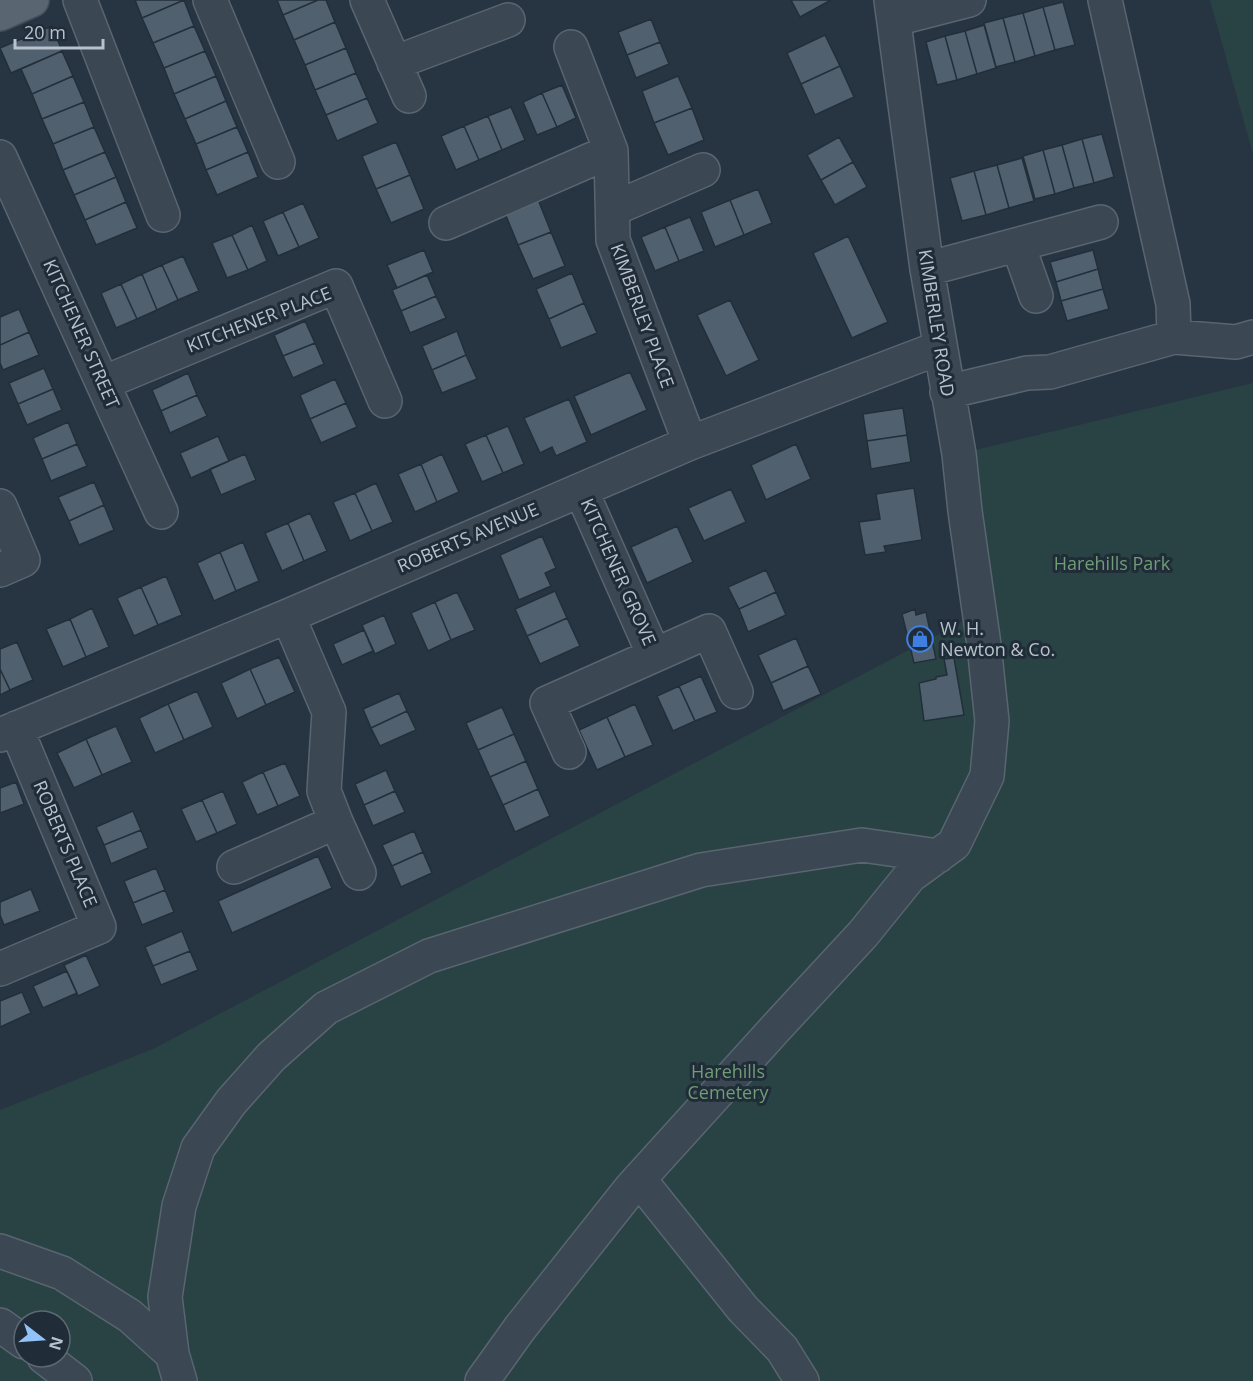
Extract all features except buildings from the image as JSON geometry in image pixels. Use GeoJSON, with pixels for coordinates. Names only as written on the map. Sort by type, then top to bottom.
{"type":"FeatureCollection","features":[{"type":"Feature","properties":{"kind":"street"},"geometry":{"type":"LineString","coordinates":[[80,0],[163,215]]}},
{"type":"Feature","properties":{"kind":"street"},"geometry":{"type":"LineString","coordinates":[[210,0],[278,162]]}},
{"type":"Feature","properties":{"kind":"street"},"geometry":{"type":"LineString","coordinates":[[367,0],[409,96]]}},
{"type":"Feature","properties":{"kind":"street"},"geometry":{"type":"LineString","coordinates":[[893,10],[969,0]]}},
{"type":"Feature","properties":{"kind":"street"},"geometry":{"type":"LineString","coordinates":[[1105,0],[1173,304],[1174,337]]}},
{"type":"Feature","properties":{"kind":"street","name":"KIMBERLEY ROAD"},"geometry":{"type":"LineString","coordinates":[[482,1381],[520,1328],[639,1179],[863,934],[910,876],[954,844],[987,776],[992,721],[984,645],[959,454],[927,269],[893,10]]}},
{"type":"Feature","properties":{"kind":"street"},"geometry":{"type":"LineString","coordinates":[[394,63],[508,20]]}},
{"type":"Feature","properties":{"kind":"street","name":"KIMBERLEY PLACE"},"geometry":{"type":"LineString","coordinates":[[571,47],[611,151],[613,240],[690,443]]}},
{"type":"Feature","properties":{"kind":"street"},"geometry":{"type":"LineString","coordinates":[[446,223],[611,151]]}},
{"type":"Feature","properties":{"kind":"street","name":"KITCHENER STREET"},"geometry":{"type":"LineString","coordinates":[[0,157],[161,512]]}},
{"type":"Feature","properties":{"kind":"street"},"geometry":{"type":"LineString","coordinates":[[613,209],[703,170]]}},
{"type":"Feature","properties":{"kind":"street"},"geometry":{"type":"LineString","coordinates":[[927,269],[1101,222]]}},
{"type":"Feature","properties":{"kind":"street"},"geometry":{"type":"LineString","coordinates":[[1018,244],[1036,296]]}},
{"type":"Feature","properties":{"kind":"street","name":"KITCHENER PLACE"},"geometry":{"type":"LineString","coordinates":[[103,383],[336,286],[385,401]]}},
{"type":"Feature","properties":{"kind":"street"},"geometry":{"type":"LineString","coordinates":[[947,392],[1027,373],[1050,372],[1174,337],[1236,342],[1253,337]]}},
{"type":"Feature","properties":{"kind":"street","name":"ROBERTS AVENUE"},"geometry":{"type":"LineString","coordinates":[[8,732],[288,616],[690,443],[939,348]]}},
{"type":"Feature","properties":{"kind":"street","name":"KITCHENER GROVE"},"geometry":{"type":"LineString","coordinates":[[581,490],[654,655]]}},
{"type":"Feature","properties":{"kind":"street"},"geometry":{"type":"LineString","coordinates":[[0,506],[23,560],[0,570]]}},
{"type":"Feature","properties":{"kind":"street"},"geometry":{"type":"LineString","coordinates":[[288,616],[329,711],[324,791],[359,873]]}},
{"type":"Feature","properties":{"kind":"street","name":"KITCHENER GROVE"},"geometry":{"type":"LineString","coordinates":[[569,752],[547,703],[709,631],[736,692]]}},
{"type":"Feature","properties":{"kind":"street","name":"ROBERTS PLACE"},"geometry":{"type":"LineString","coordinates":[[0,969],[99,927],[8,732]]}},
{"type":"Feature","properties":{"kind":"street"},"geometry":{"type":"LineString","coordinates":[[234,867],[336,822]]}},
{"type":"Feature","properties":{"kind":"street"},"geometry":{"type":"LineString","coordinates":[[176,1367],[165,1297],[179,1206],[198,1148],[231,1102],[271,1057],[326,1008],[429,956],[701,870],[862,845],[938,856]]}},
{"type":"Feature","properties":{"kind":"street"},"geometry":{"type":"LineString","coordinates":[[639,1179],[743,1309],[782,1349],[802,1381]]}},
{"type":"Feature","properties":{"kind":"street"},"geometry":{"type":"LineString","coordinates":[[0,1251],[62,1273],[130,1316],[176,1367]]}},
{"type":"Feature","properties":{"kind":"street"},"geometry":{"type":"LineString","coordinates":[[60,1369],[75,1381]]}},
{"type":"Feature","properties":{"kind":"green space"},"geometry":{"type":"Polygon","coordinates":[[[1210,0],[1253,0],[1253,154],[1210,0]]]}},
{"type":"Feature","properties":{"kind":"green space","name":"Harehills Cemetery"},"geometry":{"type":"Polygon","coordinates":[[[1253,383],[1253,1381],[0,1381],[0,1110],[155,1048],[975,615],[959,454],[1253,383]]]}},
{"type":"Feature","properties":{"kind":"place","name":"W. H. Newton & Co."},"geometry":{"type":"Point","coordinates":[920,639]}},
{"type":"Feature","properties":{"kind":"park label","name":"Harehills Park"},"geometry":{"type":"Point","coordinates":[1112,564]}}]}
